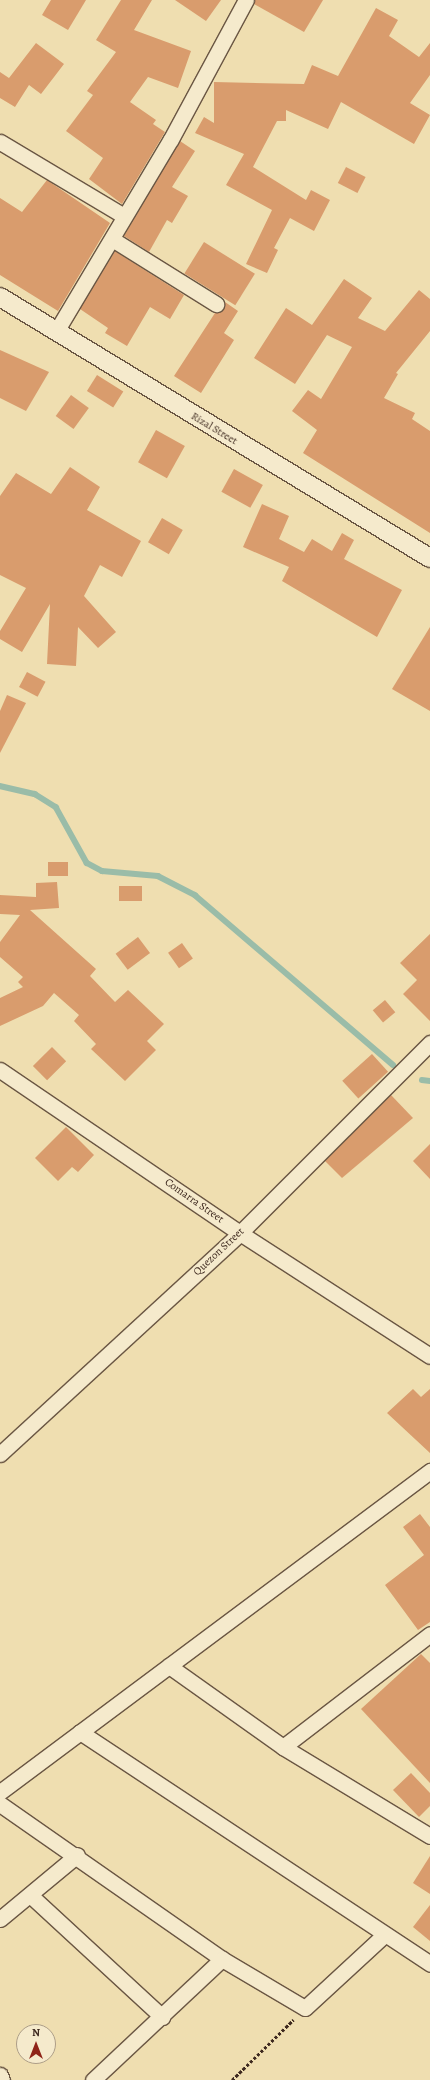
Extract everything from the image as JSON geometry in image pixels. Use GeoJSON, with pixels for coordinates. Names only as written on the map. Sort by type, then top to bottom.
{"type":"FeatureCollection","features":[{"type":"Feature","properties":{"kind":"street"},"geometry":{"type":"LineString","coordinates":[[57,330],[171,139],[246,0]]}},
{"type":"Feature","properties":{"kind":"street"},"geometry":{"type":"LineString","coordinates":[[0,142],[124,216]]}},
{"type":"Feature","properties":{"kind":"street"},"geometry":{"type":"LineString","coordinates":[[112,239],[216,304]]}},
{"type":"Feature","properties":{"kind":"street","name":"Rizal Street"},"geometry":{"type":"LineString","coordinates":[[0,297],[57,330],[155,394],[430,558]]}},
{"type":"Feature","properties":{"kind":"street","name":"Quezon Street"},"geometry":{"type":"LineString","coordinates":[[0,1454],[240,1233],[430,1042]]}},
{"type":"Feature","properties":{"kind":"street","name":"Comarra Street"},"geometry":{"type":"LineString","coordinates":[[0,1070],[240,1233],[430,1356]]}},
{"type":"Feature","properties":{"kind":"street"},"geometry":{"type":"LineString","coordinates":[[0,1792],[430,1471]]}},
{"type":"Feature","properties":{"kind":"street"},"geometry":{"type":"LineString","coordinates":[[283,1748],[430,1634]]}},
{"type":"Feature","properties":{"kind":"street"},"geometry":{"type":"LineString","coordinates":[[170,1666],[283,1748],[430,1836]]}},
{"type":"Feature","properties":{"kind":"street"},"geometry":{"type":"LineString","coordinates":[[80,1732],[383,1936],[430,1964]]}},
{"type":"Feature","properties":{"kind":"street"},"geometry":{"type":"LineString","coordinates":[[0,1804],[77,1855],[222,1958],[305,2008],[383,1936]]}},
{"type":"Feature","properties":{"kind":"street"},"geometry":{"type":"LineString","coordinates":[[0,1919],[77,1855]]}},
{"type":"Feature","properties":{"kind":"street"},"geometry":{"type":"LineString","coordinates":[[30,1894],[162,2017]]}},
{"type":"Feature","properties":{"kind":"street"},"geometry":{"type":"LineString","coordinates":[[93,2080],[162,2017],[222,1958]]}},
{"type":"Feature","properties":{"kind":"street"},"geometry":{"type":"LineString","coordinates":[[0,2075],[2,2080]]}},
{"type":"Feature","properties":{"kind":"path"},"geometry":{"type":"LineString","coordinates":[[232,2080],[305,2008]]}},
{"type":"Feature","properties":{"kind":"building"},"geometry":{"type":"Polygon","coordinates":[[[51,0],[86,0],[68,30],[42,15],[51,0]]]}},
{"type":"Feature","properties":{"kind":"building"},"geometry":{"type":"Polygon","coordinates":[[[121,0],[152,0],[134,30],[191,51],[178,88],[148,77],[130,102],[156,120],[153,124],[165,132],[122,204],[89,179],[103,158],[66,131],[93,95],[87,91],[116,52],[96,40],[121,0]]]}},
{"type":"Feature","properties":{"kind":"building"},"geometry":{"type":"Polygon","coordinates":[[[175,0],[221,0],[206,21],[175,0]]]}},
{"type":"Feature","properties":{"kind":"building"},"geometry":{"type":"Polygon","coordinates":[[[255,0],[323,0],[304,32],[254,4],[255,0]]]}},
{"type":"Feature","properties":{"kind":"building"},"geometry":{"type":"Polygon","coordinates":[[[376,8],[398,20],[389,36],[419,57],[430,43],[430,75],[410,103],[430,115],[414,144],[341,102],[328,129],[286,110],[286,121],[277,121],[253,167],[306,200],[311,190],[330,200],[314,231],[290,218],[274,248],[278,250],[267,273],[246,264],[272,210],[226,185],[244,154],[195,133],[204,117],[214,123],[214,82],[304,84],[312,65],[338,76],[376,8]]]}},
{"type":"Feature","properties":{"kind":"building"},"geometry":{"type":"Polygon","coordinates":[[[36,43],[64,64],[41,94],[29,85],[15,107],[0,98],[0,72],[9,78],[36,43]]]}},
{"type":"Feature","properties":{"kind":"building"},"geometry":{"type":"Polygon","coordinates":[[[180,141],[195,151],[172,187],[188,196],[172,223],[167,220],[149,252],[124,236],[180,141]]]}},
{"type":"Feature","properties":{"kind":"building"},"geometry":{"type":"Polygon","coordinates":[[[346,167],[366,177],[357,193],[338,183],[346,167]]]}},
{"type":"Feature","properties":{"kind":"building"},"geometry":{"type":"Polygon","coordinates":[[[47,180],[110,223],[58,311],[0,275],[0,198],[22,212],[47,180]]]}},
{"type":"Feature","properties":{"kind":"building"},"geometry":{"type":"Polygon","coordinates":[[[204,242],[255,274],[235,305],[184,273],[204,242]]]}},
{"type":"Feature","properties":{"kind":"building"},"geometry":{"type":"Polygon","coordinates":[[[115,251],[184,295],[170,319],[150,307],[127,346],[105,333],[108,328],[80,309],[115,251]]]}},
{"type":"Feature","properties":{"kind":"building"},"geometry":{"type":"Polygon","coordinates":[[[344,279],[372,298],[358,318],[385,331],[419,290],[430,299],[430,331],[396,373],[398,374],[384,398],[415,413],[412,419],[430,431],[430,533],[303,453],[317,430],[292,411],[308,390],[321,399],[352,347],[327,335],[295,384],[254,358],[286,308],[312,325],[344,279]]]}},
{"type":"Feature","properties":{"kind":"building"},"geometry":{"type":"Polygon","coordinates":[[[225,302],[238,311],[224,333],[234,340],[201,393],[174,376],[215,313],[223,309],[225,302]]]}},
{"type":"Feature","properties":{"kind":"building"},"geometry":{"type":"Polygon","coordinates":[[[0,350],[49,372],[26,411],[0,398],[0,350]]]}},
{"type":"Feature","properties":{"kind":"building"},"geometry":{"type":"Polygon","coordinates":[[[97,375],[123,391],[113,408],[87,391],[97,375]]]}},
{"type":"Feature","properties":{"kind":"building"},"geometry":{"type":"Polygon","coordinates":[[[71,395],[89,408],[74,429],[56,416],[71,395]]]}},
{"type":"Feature","properties":{"kind":"building"},"geometry":{"type":"Polygon","coordinates":[[[156,430],[185,446],[167,478],[138,462],[156,430]]]}},
{"type":"Feature","properties":{"kind":"building"},"geometry":{"type":"Polygon","coordinates":[[[70,467],[100,487],[87,510],[141,541],[122,577],[100,565],[84,596],[116,632],[98,648],[78,627],[76,666],[47,664],[50,604],[22,652],[0,639],[0,631],[26,588],[0,575],[0,496],[16,473],[51,494],[70,467]]]}},
{"type":"Feature","properties":{"kind":"building"},"geometry":{"type":"Polygon","coordinates":[[[234,469],[263,485],[250,508],[221,492],[234,469]]]}},
{"type":"Feature","properties":{"kind":"building"},"geometry":{"type":"Polygon","coordinates":[[[262,504],[289,516],[279,539],[304,552],[312,539],[332,551],[342,533],[354,540],[344,559],[402,590],[377,637],[282,581],[289,567],[243,547],[262,504]]]}},
{"type":"Feature","properties":{"kind":"building"},"geometry":{"type":"Polygon","coordinates":[[[162,518],[183,530],[169,554],[148,542],[162,518]]]}},
{"type":"Feature","properties":{"kind":"building"},"geometry":{"type":"Polygon","coordinates":[[[430,627],[430,711],[392,689],[430,627]]]}},
{"type":"Feature","properties":{"kind":"building"},"geometry":{"type":"Polygon","coordinates":[[[27,672],[46,682],[38,697],[19,687],[27,672]]]}},
{"type":"Feature","properties":{"kind":"building"},"geometry":{"type":"Polygon","coordinates":[[[7,695],[26,703],[0,753],[0,711],[7,695]]]}},
{"type":"Feature","properties":{"kind":"building"},"geometry":{"type":"Polygon","coordinates":[[[48,862],[68,862],[68,876],[48,876],[48,862]]]}},
{"type":"Feature","properties":{"kind":"building"},"geometry":{"type":"Polygon","coordinates":[[[57,882],[59,908],[30,910],[96,969],[90,976],[115,1002],[128,990],[164,1024],[147,1041],[156,1050],[125,1081],[91,1049],[96,1044],[74,1021],[79,1015],[54,993],[43,1006],[0,1026],[0,998],[23,987],[18,982],[23,977],[0,957],[0,942],[20,915],[0,914],[0,895],[36,897],[36,883],[57,882]]]}},
{"type":"Feature","properties":{"kind":"building"},"geometry":{"type":"Polygon","coordinates":[[[119,886],[142,886],[142,901],[119,901],[119,886]]]}},
{"type":"Feature","properties":{"kind":"building"},"geometry":{"type":"Polygon","coordinates":[[[430,934],[430,1021],[403,994],[417,980],[400,963],[430,934]]]}},
{"type":"Feature","properties":{"kind":"building"},"geometry":{"type":"Polygon","coordinates":[[[138,937],[150,953],[128,970],[116,954],[138,937]]]}},
{"type":"Feature","properties":{"kind":"building"},"geometry":{"type":"Polygon","coordinates":[[[182,943],[193,959],[179,968],[168,953],[182,943]]]}},
{"type":"Feature","properties":{"kind":"building"},"geometry":{"type":"Polygon","coordinates":[[[385,1000],[395,1012],[383,1023],[373,1010],[385,1000]]]}},
{"type":"Feature","properties":{"kind":"building"},"geometry":{"type":"Polygon","coordinates":[[[52,1047],[66,1061],[47,1080],[33,1066],[52,1047]]]}},
{"type":"Feature","properties":{"kind":"building"},"geometry":{"type":"Polygon","coordinates":[[[372,1054],[388,1072],[358,1099],[342,1081],[372,1054]]]}},
{"type":"Feature","properties":{"kind":"building"},"geometry":{"type":"Polygon","coordinates":[[[391,1095],[413,1118],[342,1178],[325,1161],[391,1095]]]}},
{"type":"Feature","properties":{"kind":"building"},"geometry":{"type":"Polygon","coordinates":[[[66,1127],[94,1155],[78,1172],[72,1167],[58,1181],[35,1158],[66,1127]]]}},
{"type":"Feature","properties":{"kind":"building"},"geometry":{"type":"Polygon","coordinates":[[[430,1144],[430,1179],[413,1161],[430,1144]]]}},
{"type":"Feature","properties":{"kind":"building"},"geometry":{"type":"Polygon","coordinates":[[[413,1389],[421,1397],[430,1389],[430,1453],[387,1413],[413,1389]]]}},
{"type":"Feature","properties":{"kind":"building"},"geometry":{"type":"Polygon","coordinates":[[[420,1514],[430,1527],[430,1622],[418,1630],[385,1585],[424,1555],[403,1527],[420,1514]]]}},
{"type":"Feature","properties":{"kind":"building"},"geometry":{"type":"Polygon","coordinates":[[[421,1654],[430,1663],[430,1783],[361,1709],[421,1654]]]}},
{"type":"Feature","properties":{"kind":"building"},"geometry":{"type":"Polygon","coordinates":[[[411,1773],[430,1793],[430,1806],[419,1817],[393,1790],[411,1773]]]}},
{"type":"Feature","properties":{"kind":"building"},"geometry":{"type":"Polygon","coordinates":[[[430,1856],[430,1894],[413,1883],[430,1856]]]}},
{"type":"Feature","properties":{"kind":"building"},"geometry":{"type":"Polygon","coordinates":[[[430,1905],[430,1941],[413,1927],[430,1905]]]}},
{"type":"Feature","properties":{"kind":"waterway"},"geometry":{"type":"LineString","coordinates":[[0,786],[35,794],[56,807],[87,863],[102,871],[158,876],[195,895],[393,1065]]}},
{"type":"Feature","properties":{"kind":"waterway"},"geometry":{"type":"LineString","coordinates":[[422,1080],[430,1081]]}}]}
